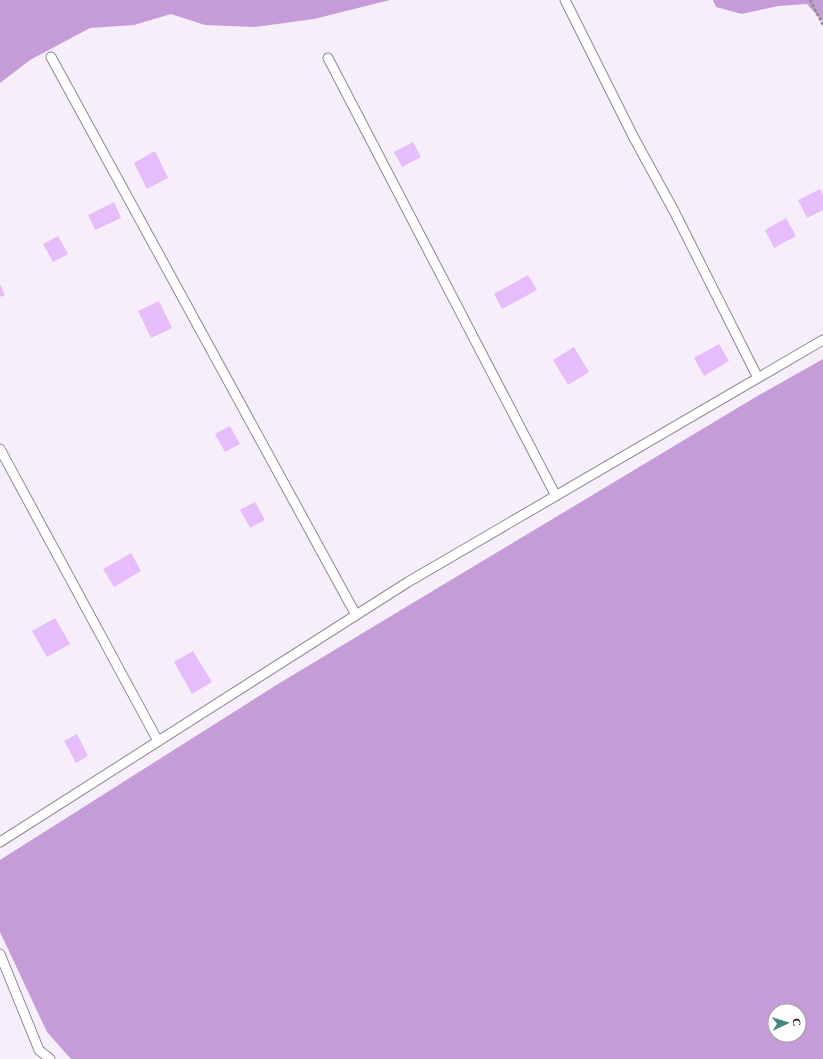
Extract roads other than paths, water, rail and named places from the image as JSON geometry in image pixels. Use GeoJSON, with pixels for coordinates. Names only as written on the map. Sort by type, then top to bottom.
{"type":"FeatureCollection","features":[{"type":"Feature","properties":{"kind":"lane"},"geometry":{"type":"LineString","coordinates":[[565,0],[634,138],[674,211],[758,378]]}},
{"type":"Feature","properties":{"kind":"lane"},"geometry":{"type":"LineString","coordinates":[[51,57],[356,615]]}},
{"type":"Feature","properties":{"kind":"lane"},"geometry":{"type":"LineString","coordinates":[[328,58],[556,496]]}},
{"type":"Feature","properties":{"kind":"lane"},"geometry":{"type":"LineString","coordinates":[[0,842],[408,582],[823,340]]}},
{"type":"Feature","properties":{"kind":"lane"},"geometry":{"type":"LineString","coordinates":[[0,449],[158,741]]}},
{"type":"Feature","properties":{"kind":"lane"},"geometry":{"type":"LineString","coordinates":[[0,954],[39,1050],[50,1059]]}}]}
